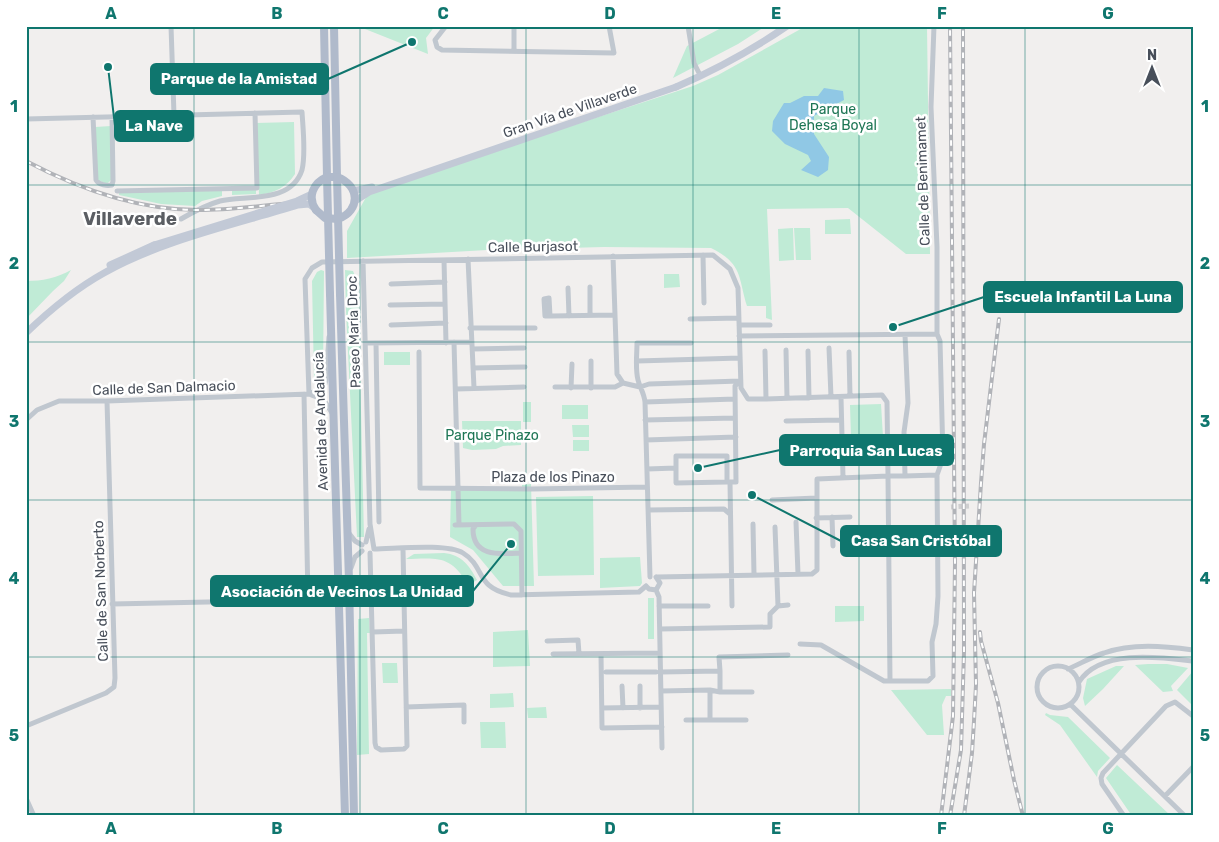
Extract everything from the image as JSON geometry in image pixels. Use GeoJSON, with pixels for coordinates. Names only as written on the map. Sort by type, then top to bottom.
{"type":"FeatureCollection","features":[{"type":"Feature","properties":{"kind":"main road","name":"Avenida de Andalucía"},"geometry":{"type":"LineString","coordinates":[[324,26],[344,816]]}},
{"type":"Feature","properties":{"kind":"main road","name":"Avenida de Andalucía"},"geometry":{"type":"LineString","coordinates":[[334,26],[354,816]]}},
{"type":"Feature","properties":{"kind":"main road"},"geometry":{"type":"LineString","coordinates":[[327,177],[337,177],[344,179],[353,190],[354,201],[349,213],[338,219],[328,219],[320,215],[313,207],[312,194],[318,182],[327,177]]}},
{"type":"Feature","properties":{"kind":"street"},"geometry":{"type":"LineString","coordinates":[[171,26],[174,115]]}},
{"type":"Feature","properties":{"kind":"street"},"geometry":{"type":"LineString","coordinates":[[446,26],[435,40],[436,47],[442,50],[614,53],[609,26]]}},
{"type":"Feature","properties":{"kind":"street"},"geometry":{"type":"LineString","coordinates":[[514,26],[514,50]]}},
{"type":"Feature","properties":{"kind":"street"},"geometry":{"type":"LineString","coordinates":[[688,26],[694,63],[699,73]]}},
{"type":"Feature","properties":{"kind":"street","name":"Gran Vía de Villaverde"},"geometry":{"type":"LineString","coordinates":[[353,190],[368,188],[676,85],[748,47],[780,26]]}},
{"type":"Feature","properties":{"kind":"street","name":"Gran Vía de Villaverde"},"geometry":{"type":"LineString","coordinates":[[354,201],[369,192],[676,85],[728,62],[787,26]]}},
{"type":"Feature","properties":{"kind":"street","name":"Calle de Benimamet"},"geometry":{"type":"LineString","coordinates":[[890,682],[928,681],[933,676],[932,642],[936,624],[938,596],[937,475],[943,458],[940,341],[937,334],[937,248],[931,107],[934,26]]}},
{"type":"Feature","properties":{"kind":"street"},"geometry":{"type":"LineString","coordinates":[[26,120],[302,112],[303,162],[301,172],[294,183],[282,191],[257,197],[220,201],[181,219]]}},
{"type":"Feature","properties":{"kind":"street"},"geometry":{"type":"LineString","coordinates":[[255,113],[257,197]]}},
{"type":"Feature","properties":{"kind":"street"},"geometry":{"type":"LineString","coordinates":[[94,118],[96,180],[98,183],[108,186],[113,182],[112,117]]}},
{"type":"Feature","properties":{"kind":"street"},"geometry":{"type":"LineString","coordinates":[[117,192],[257,188]]}},
{"type":"Feature","properties":{"kind":"street"},"geometry":{"type":"LineString","coordinates":[[26,327],[62,295],[84,280],[127,256],[183,235],[312,194]]}},
{"type":"Feature","properties":{"kind":"street"},"geometry":{"type":"LineString","coordinates":[[26,333],[52,309],[77,290],[106,272],[144,254],[298,205],[309,204],[313,207]]}},
{"type":"Feature","properties":{"kind":"street"},"geometry":{"type":"LineString","coordinates":[[703,255],[704,303]]}},
{"type":"Feature","properties":{"kind":"street","name":"Calle Burjasot"},"geometry":{"type":"LineString","coordinates":[[363,261],[713,255],[730,268],[738,288],[740,381],[735,386],[736,437],[731,482]]}},
{"type":"Feature","properties":{"kind":"street"},"geometry":{"type":"LineString","coordinates":[[613,256],[617,374],[623,383]]}},
{"type":"Feature","properties":{"kind":"street"},"geometry":{"type":"LineString","coordinates":[[468,259],[474,388]]}},
{"type":"Feature","properties":{"kind":"street"},"geometry":{"type":"LineString","coordinates":[[444,260],[446,343]]}},
{"type":"Feature","properties":{"kind":"street","name":"Paseo María Droc"},"geometry":{"type":"LineString","coordinates":[[308,600],[305,279],[312,268],[322,262],[363,261],[370,524],[366,545],[372,551],[376,747],[381,750],[404,750],[407,746],[406,707]]}},
{"type":"Feature","properties":{"kind":"street"},"geometry":{"type":"LineString","coordinates":[[391,284],[445,282]]}},
{"type":"Feature","properties":{"kind":"street"},"geometry":{"type":"LineString","coordinates":[[590,287],[590,315]]}},
{"type":"Feature","properties":{"kind":"street"},"geometry":{"type":"LineString","coordinates":[[568,288],[569,316]]}},
{"type":"Feature","properties":{"kind":"street"},"geometry":{"type":"LineString","coordinates":[[390,305],[445,304]]}},
{"type":"Feature","properties":{"kind":"street"},"geometry":{"type":"LineString","coordinates":[[550,316],[614,315]]}},
{"type":"Feature","properties":{"kind":"street"},"geometry":{"type":"LineString","coordinates":[[690,320],[739,318]]}},
{"type":"Feature","properties":{"kind":"street"},"geometry":{"type":"LineString","coordinates":[[391,325],[446,323]]}},
{"type":"Feature","properties":{"kind":"street"},"geometry":{"type":"LineString","coordinates":[[739,325],[770,325]]}},
{"type":"Feature","properties":{"kind":"street"},"geometry":{"type":"LineString","coordinates":[[306,394],[324,387],[327,347],[331,327]]}},
{"type":"Feature","properties":{"kind":"street"},"geometry":{"type":"LineString","coordinates":[[470,328],[535,328]]}},
{"type":"Feature","properties":{"kind":"street"},"geometry":{"type":"LineString","coordinates":[[740,336],[937,334]]}},
{"type":"Feature","properties":{"kind":"street"},"geometry":{"type":"LineString","coordinates":[[905,335],[908,403],[904,432],[905,476]]}},
{"type":"Feature","properties":{"kind":"street"},"geometry":{"type":"LineString","coordinates":[[454,342],[458,488],[457,525],[514,524],[521,531],[522,595]]}},
{"type":"Feature","properties":{"kind":"street"},"geometry":{"type":"LineString","coordinates":[[366,343],[472,342]]}},
{"type":"Feature","properties":{"kind":"street","name":"Paseo María Droc"},"geometry":{"type":"LineString","coordinates":[[376,343],[379,522]]}},
{"type":"Feature","properties":{"kind":"street"},"geometry":{"type":"LineString","coordinates":[[366,545],[366,554],[372,551],[439,547],[461,552],[473,562],[485,583],[494,590],[511,595],[639,592],[646,586],[646,582],[650,577],[646,420],[644,392],[640,387],[638,378],[637,343],[691,343]]}},
{"type":"Feature","properties":{"kind":"street"},"geometry":{"type":"LineString","coordinates":[[472,349],[524,348]]}},
{"type":"Feature","properties":{"kind":"street"},"geometry":{"type":"LineString","coordinates":[[829,348],[831,397]]}},
{"type":"Feature","properties":{"kind":"street"},"geometry":{"type":"LineString","coordinates":[[786,350],[787,398]]}},
{"type":"Feature","properties":{"kind":"street"},"geometry":{"type":"LineString","coordinates":[[765,351],[766,399]]}},
{"type":"Feature","properties":{"kind":"street"},"geometry":{"type":"LineString","coordinates":[[808,351],[809,398]]}},
{"type":"Feature","properties":{"kind":"street","name":"Plaza de los Pinazo"},"geometry":{"type":"LineString","coordinates":[[419,352],[420,488],[647,488]]}},
{"type":"Feature","properties":{"kind":"street"},"geometry":{"type":"LineString","coordinates":[[848,352],[850,396]]}},
{"type":"Feature","properties":{"kind":"street"},"geometry":{"type":"LineString","coordinates":[[637,361],[740,358]]}},
{"type":"Feature","properties":{"kind":"street"},"geometry":{"type":"LineString","coordinates":[[591,361],[591,388]]}},
{"type":"Feature","properties":{"kind":"street"},"geometry":{"type":"LineString","coordinates":[[570,388],[572,364]]}},
{"type":"Feature","properties":{"kind":"street"},"geometry":{"type":"LineString","coordinates":[[473,368],[525,367]]}},
{"type":"Feature","properties":{"kind":"street"},"geometry":{"type":"LineString","coordinates":[[555,387],[615,387],[623,383],[640,387],[649,384],[740,381],[742,391],[748,399],[882,395],[886,399],[890,682],[884,682],[821,645],[800,644]]}},
{"type":"Feature","properties":{"kind":"street"},"geometry":{"type":"LineString","coordinates":[[456,388],[524,387]]}},
{"type":"Feature","properties":{"kind":"street"},"geometry":{"type":"LineString","coordinates":[[306,394],[324,400],[333,415]]}},
{"type":"Feature","properties":{"kind":"street","name":"Calle de San Dalmacio"},"geometry":{"type":"LineString","coordinates":[[26,420],[37,410],[59,401],[306,394]]}},
{"type":"Feature","properties":{"kind":"street"},"geometry":{"type":"LineString","coordinates":[[841,397],[843,477]]}},
{"type":"Feature","properties":{"kind":"street"},"geometry":{"type":"LineString","coordinates":[[645,402],[735,399]]}},
{"type":"Feature","properties":{"kind":"street","name":"Calle de San Norberto"},"geometry":{"type":"LineString","coordinates":[[27,725],[106,693],[114,687],[107,401]]}},
{"type":"Feature","properties":{"kind":"street"},"geometry":{"type":"LineString","coordinates":[[646,420],[735,418]]}},
{"type":"Feature","properties":{"kind":"street"},"geometry":{"type":"LineString","coordinates":[[786,420],[841,420]]}},
{"type":"Feature","properties":{"kind":"street"},"geometry":{"type":"LineString","coordinates":[[646,440],[736,437]]}},
{"type":"Feature","properties":{"kind":"street"},"geometry":{"type":"LineString","coordinates":[[785,441],[842,439]]}},
{"type":"Feature","properties":{"kind":"street"},"geometry":{"type":"LineString","coordinates":[[731,482],[676,483],[676,456],[727,456],[731,482],[732,606]]}},
{"type":"Feature","properties":{"kind":"street"},"geometry":{"type":"LineString","coordinates":[[784,462],[842,460]]}},
{"type":"Feature","properties":{"kind":"street"},"geometry":{"type":"LineString","coordinates":[[647,469],[676,468]]}},
{"type":"Feature","properties":{"kind":"street"},"geometry":{"type":"LineString","coordinates":[[650,577],[812,574],[817,570],[817,479],[937,475]]}},
{"type":"Feature","properties":{"kind":"street"},"geometry":{"type":"LineString","coordinates":[[772,500],[816,498]]}},
{"type":"Feature","properties":{"kind":"street"},"geometry":{"type":"LineString","coordinates":[[648,510],[724,509],[730,514]]}},
{"type":"Feature","properties":{"kind":"street"},"geometry":{"type":"LineString","coordinates":[[832,517],[833,546]]}},
{"type":"Feature","properties":{"kind":"street"},"geometry":{"type":"LineString","coordinates":[[816,518],[850,517]]}},
{"type":"Feature","properties":{"kind":"street"},"geometry":{"type":"LineString","coordinates":[[796,522],[798,574]]}},
{"type":"Feature","properties":{"kind":"street"},"geometry":{"type":"LineString","coordinates":[[753,524],[754,575]]}},
{"type":"Feature","properties":{"kind":"street"},"geometry":{"type":"LineString","coordinates":[[476,525],[474,529],[475,541],[487,552],[521,553]]}},
{"type":"Feature","properties":{"kind":"street"},"geometry":{"type":"LineString","coordinates":[[775,526],[778,606]]}},
{"type":"Feature","properties":{"kind":"street"},"geometry":{"type":"LineString","coordinates":[[347,531],[355,541],[366,545]]}},
{"type":"Feature","properties":{"kind":"street"},"geometry":{"type":"LineString","coordinates":[[349,581],[355,557],[366,545]]}},
{"type":"Feature","properties":{"kind":"street"},"geometry":{"type":"LineString","coordinates":[[403,549],[406,707],[464,705],[464,722]]}},
{"type":"Feature","properties":{"kind":"street"},"geometry":{"type":"LineString","coordinates":[[656,590],[660,583],[657,577]]}},
{"type":"Feature","properties":{"kind":"street"},"geometry":{"type":"LineString","coordinates":[[646,586],[649,589],[656,590]]}},
{"type":"Feature","properties":{"kind":"street"},"geometry":{"type":"LineString","coordinates":[[656,590],[659,597],[662,748]]}},
{"type":"Feature","properties":{"kind":"street"},"geometry":{"type":"LineString","coordinates":[[112,604],[321,600]]}},
{"type":"Feature","properties":{"kind":"street"},"geometry":{"type":"LineString","coordinates":[[660,629],[770,627],[770,614],[778,606],[788,605]]}},
{"type":"Feature","properties":{"kind":"street"},"geometry":{"type":"LineString","coordinates":[[659,606],[708,606]]}},
{"type":"Feature","properties":{"kind":"street"},"geometry":{"type":"LineString","coordinates":[[373,632],[404,631]]}},
{"type":"Feature","properties":{"kind":"street"},"geometry":{"type":"LineString","coordinates":[[547,641],[578,640],[579,654]]}},
{"type":"Feature","properties":{"kind":"street"},"geometry":{"type":"LineString","coordinates":[[1068,669],[1084,660],[1117,649],[1166,647],[1193,650]]}},
{"type":"Feature","properties":{"kind":"street"},"geometry":{"type":"LineString","coordinates":[[553,654],[660,653]]}},
{"type":"Feature","properties":{"kind":"street"},"geometry":{"type":"LineString","coordinates":[[601,654],[602,728],[662,727]]}},
{"type":"Feature","properties":{"kind":"street"},"geometry":{"type":"LineString","coordinates":[[720,692],[719,656],[788,655]]}},
{"type":"Feature","properties":{"kind":"street"},"geometry":{"type":"LineString","coordinates":[[1078,682],[1088,670],[1117,659],[1165,658],[1193,660]]}},
{"type":"Feature","properties":{"kind":"street"},"geometry":{"type":"LineString","coordinates":[[1055,666],[1073,672],[1078,682],[1078,694],[1064,708],[1050,706],[1040,697],[1037,690],[1040,677],[1044,672],[1055,666]]}},
{"type":"Feature","properties":{"kind":"street"},"geometry":{"type":"LineString","coordinates":[[606,672],[720,671]]}},
{"type":"Feature","properties":{"kind":"street"},"geometry":{"type":"LineString","coordinates":[[622,686],[623,708]]}},
{"type":"Feature","properties":{"kind":"street"},"geometry":{"type":"LineString","coordinates":[[640,686],[640,708]]}},
{"type":"Feature","properties":{"kind":"street"},"geometry":{"type":"LineString","coordinates":[[661,691],[710,690],[720,692],[752,692]]}},
{"type":"Feature","properties":{"kind":"street"},"geometry":{"type":"LineString","coordinates":[[710,690],[710,720]]}},
{"type":"Feature","properties":{"kind":"street"},"geometry":{"type":"LineString","coordinates":[[1124,816],[1102,784],[1103,772],[1166,706],[1175,702],[1193,716]]}},
{"type":"Feature","properties":{"kind":"street"},"geometry":{"type":"LineString","coordinates":[[1070,704],[1185,816]]}},
{"type":"Feature","properties":{"kind":"street"},"geometry":{"type":"LineString","coordinates":[[602,708],[661,707]]}},
{"type":"Feature","properties":{"kind":"street"},"geometry":{"type":"LineString","coordinates":[[686,720],[746,720]]}},
{"type":"Feature","properties":{"kind":"street"},"geometry":{"type":"LineString","coordinates":[[1165,796],[1193,766]]}},
{"type":"Feature","properties":{"kind":"street"},"geometry":{"type":"LineString","coordinates":[[26,798],[34,816]]}},
{"type":"Feature","properties":{"kind":"green space"},"geometry":{"type":"Polygon","coordinates":[[[365,26],[435,26],[426,38],[428,54],[365,29],[365,26]]]}},
{"type":"Feature","properties":{"kind":"green space"},"geometry":{"type":"Polygon","coordinates":[[[725,26],[766,26],[738,44],[673,78],[687,46],[725,26]]]}},
{"type":"Feature","properties":{"kind":"green space","name":"Parque Dehesa Boyal"},"geometry":{"type":"Polygon","coordinates":[[[806,26],[927,26],[930,254],[906,254],[848,208],[767,209],[772,320],[766,318],[766,306],[747,306],[738,272],[729,260],[711,248],[604,247],[487,250],[347,258],[347,231],[369,192],[693,86],[718,75],[806,26]]]}},
{"type":"Feature","properties":{"kind":"green space"},"geometry":{"type":"Polygon","coordinates":[[[294,122],[295,174],[280,189],[259,195],[256,123],[294,122]]]}},
{"type":"Feature","properties":{"kind":"green space"},"geometry":{"type":"Polygon","coordinates":[[[111,126],[112,179],[107,184],[96,179],[95,127],[111,126]]]}},
{"type":"Feature","properties":{"kind":"green space"},"geometry":{"type":"Polygon","coordinates":[[[256,189],[256,194],[232,195],[232,190],[256,189]]]}},
{"type":"Feature","properties":{"kind":"green space"},"geometry":{"type":"Polygon","coordinates":[[[222,190],[222,196],[202,201],[195,206],[161,204],[119,195],[119,193],[222,190]]]}},
{"type":"Feature","properties":{"kind":"green space"},"geometry":{"type":"Polygon","coordinates":[[[850,219],[851,234],[825,234],[825,220],[850,219]]]}},
{"type":"Feature","properties":{"kind":"green space"},"geometry":{"type":"Polygon","coordinates":[[[793,228],[794,260],[779,261],[778,229],[793,228]]]}},
{"type":"Feature","properties":{"kind":"green space"},"geometry":{"type":"Polygon","coordinates":[[[794,228],[810,228],[811,260],[796,260],[794,228]]]}},
{"type":"Feature","properties":{"kind":"green space"},"geometry":{"type":"Polygon","coordinates":[[[71,270],[64,281],[26,319],[26,281],[49,278],[71,270]]]}},
{"type":"Feature","properties":{"kind":"green space"},"geometry":{"type":"Polygon","coordinates":[[[345,270],[353,271],[358,283],[364,537],[357,537],[345,270]]]}},
{"type":"Feature","properties":{"kind":"green space"},"geometry":{"type":"Polygon","coordinates":[[[324,271],[323,373],[321,383],[317,383],[314,379],[312,281],[317,272],[324,271]]]}},
{"type":"Feature","properties":{"kind":"green space"},"geometry":{"type":"Polygon","coordinates":[[[664,274],[679,274],[680,287],[664,288],[664,274]]]}},
{"type":"Feature","properties":{"kind":"green space"},"geometry":{"type":"Polygon","coordinates":[[[384,352],[410,352],[410,365],[384,365],[384,352]]]}},
{"type":"Feature","properties":{"kind":"green space"},"geometry":{"type":"Polygon","coordinates":[[[523,402],[531,402],[531,422],[523,422],[523,402]]]}},
{"type":"Feature","properties":{"kind":"green space"},"geometry":{"type":"Polygon","coordinates":[[[881,404],[883,437],[851,437],[850,405],[881,404]]]}},
{"type":"Feature","properties":{"kind":"green space"},"geometry":{"type":"Polygon","coordinates":[[[562,405],[588,405],[588,419],[562,419],[562,405]]]}},
{"type":"Feature","properties":{"kind":"green space","name":"Parque Pinazo"},"geometry":{"type":"Polygon","coordinates":[[[462,421],[521,421],[521,445],[503,446],[496,449],[472,450],[463,448],[462,421]]]}},
{"type":"Feature","properties":{"kind":"green space"},"geometry":{"type":"Polygon","coordinates":[[[572,425],[589,425],[589,437],[573,437],[572,425]]]}},
{"type":"Feature","properties":{"kind":"green space"},"geometry":{"type":"Polygon","coordinates":[[[573,440],[589,440],[589,451],[573,451],[573,440]]]}},
{"type":"Feature","properties":{"kind":"green space"},"geometry":{"type":"Polygon","coordinates":[[[531,484],[534,586],[503,586],[473,550],[450,537],[451,488],[522,489],[522,485],[531,484]]]}},
{"type":"Feature","properties":{"kind":"green space"},"geometry":{"type":"Polygon","coordinates":[[[593,496],[594,575],[538,576],[536,497],[593,496]]]}},
{"type":"Feature","properties":{"kind":"green space"},"geometry":{"type":"Polygon","coordinates":[[[444,553],[460,558],[477,580],[468,585],[456,568],[443,560],[427,558],[406,559],[414,554],[444,553]]]}},
{"type":"Feature","properties":{"kind":"green space"},"geometry":{"type":"Polygon","coordinates":[[[640,557],[642,583],[640,586],[600,588],[600,558],[640,557]]]}},
{"type":"Feature","properties":{"kind":"green space"},"geometry":{"type":"Polygon","coordinates":[[[648,598],[654,598],[654,639],[648,639],[648,598]]]}},
{"type":"Feature","properties":{"kind":"green space"},"geometry":{"type":"Polygon","coordinates":[[[835,606],[864,606],[864,621],[835,622],[835,606]]]}},
{"type":"Feature","properties":{"kind":"green space"},"geometry":{"type":"Polygon","coordinates":[[[369,618],[370,633],[367,633],[369,754],[357,755],[358,619],[369,618]]]}},
{"type":"Feature","properties":{"kind":"green space"},"geometry":{"type":"Polygon","coordinates":[[[528,630],[530,666],[493,667],[493,632],[528,630]]]}},
{"type":"Feature","properties":{"kind":"green space"},"geometry":{"type":"Polygon","coordinates":[[[382,663],[397,663],[398,683],[383,683],[382,663]]]}},
{"type":"Feature","properties":{"kind":"green space"},"geometry":{"type":"Polygon","coordinates":[[[1167,664],[1188,668],[1171,686],[1173,691],[1163,692],[1135,665],[1167,664]]]}},
{"type":"Feature","properties":{"kind":"green space"},"geometry":{"type":"Polygon","coordinates":[[[1116,666],[1124,666],[1085,706],[1083,698],[1087,679],[1116,666]]]}},
{"type":"Feature","properties":{"kind":"green space"},"geometry":{"type":"Polygon","coordinates":[[[1193,671],[1193,706],[1177,690],[1193,671]]]}},
{"type":"Feature","properties":{"kind":"green space"},"geometry":{"type":"Polygon","coordinates":[[[951,689],[951,696],[946,696],[942,705],[944,735],[927,735],[891,690],[951,689]]]}},
{"type":"Feature","properties":{"kind":"green space"},"geometry":{"type":"Polygon","coordinates":[[[513,693],[514,707],[490,708],[490,694],[513,693]]]}},
{"type":"Feature","properties":{"kind":"green space"},"geometry":{"type":"Polygon","coordinates":[[[546,707],[547,718],[528,718],[527,708],[546,707]]]}},
{"type":"Feature","properties":{"kind":"green space"},"geometry":{"type":"Polygon","coordinates":[[[1046,713],[1068,717],[1110,758],[1098,771],[1097,777],[1060,725],[1045,715],[1046,713]]]}},
{"type":"Feature","properties":{"kind":"green space"},"geometry":{"type":"Polygon","coordinates":[[[480,722],[505,722],[506,748],[481,748],[480,722]]]}},
{"type":"Feature","properties":{"kind":"green space"},"geometry":{"type":"Polygon","coordinates":[[[1117,765],[1171,816],[1132,816],[1106,778],[1117,765]]]}},
{"type":"Feature","properties":{"kind":"water"},"geometry":{"type":"Polygon","coordinates":[[[824,88],[843,91],[844,100],[814,116],[814,134],[829,157],[828,170],[818,177],[801,170],[811,161],[808,155],[785,144],[772,131],[773,121],[784,103],[790,103],[804,96],[818,96],[824,88]]]}},
{"type":"Feature","properties":{"kind":"tunnel"},"geometry":{"type":"LineString","coordinates":[[951,507],[969,506]]}},
{"type":"Feature","properties":{"kind":"railway"},"geometry":{"type":"LineString","coordinates":[[941,816],[953,716],[955,563],[950,26]]}},
{"type":"Feature","properties":{"kind":"railway"},"geometry":{"type":"LineString","coordinates":[[950,816],[961,750],[964,652],[963,26]]}},
{"type":"Feature","properties":{"kind":"railway"},"geometry":{"type":"LineString","coordinates":[[26,161],[88,189],[131,202],[153,206],[211,210],[301,202]]}},
{"type":"Feature","properties":{"kind":"railway"},"geometry":{"type":"LineString","coordinates":[[964,816],[972,753],[976,685],[974,593],[981,483],[999,319]]}},
{"type":"Feature","properties":{"kind":"railway"},"geometry":{"type":"LineString","coordinates":[[980,632],[1023,816]]}},
{"type":"Feature","properties":{"kind":"place","name":"Parque de la Amistad"},"geometry":{"type":"Point","coordinates":[412,42]}},
{"type":"Feature","properties":{"kind":"place","name":"La Nave"},"geometry":{"type":"Point","coordinates":[108,67]}},
{"type":"Feature","properties":{"kind":"place","name":"Escuela Infantil La Luna"},"geometry":{"type":"Point","coordinates":[893,327]}},
{"type":"Feature","properties":{"kind":"place","name":"Parroquia San Lucas"},"geometry":{"type":"Point","coordinates":[698,468]}},
{"type":"Feature","properties":{"kind":"place","name":"Casa San Cristóbal"},"geometry":{"type":"Point","coordinates":[752,495]}},
{"type":"Feature","properties":{"kind":"place","name":"Asociación de Vecinos La Unidad"},"geometry":{"type":"Point","coordinates":[511,544]}},
{"type":"Feature","properties":{"kind":"district","name":"Villaverde"},"geometry":{"type":"Point","coordinates":[130,218]}}]}
